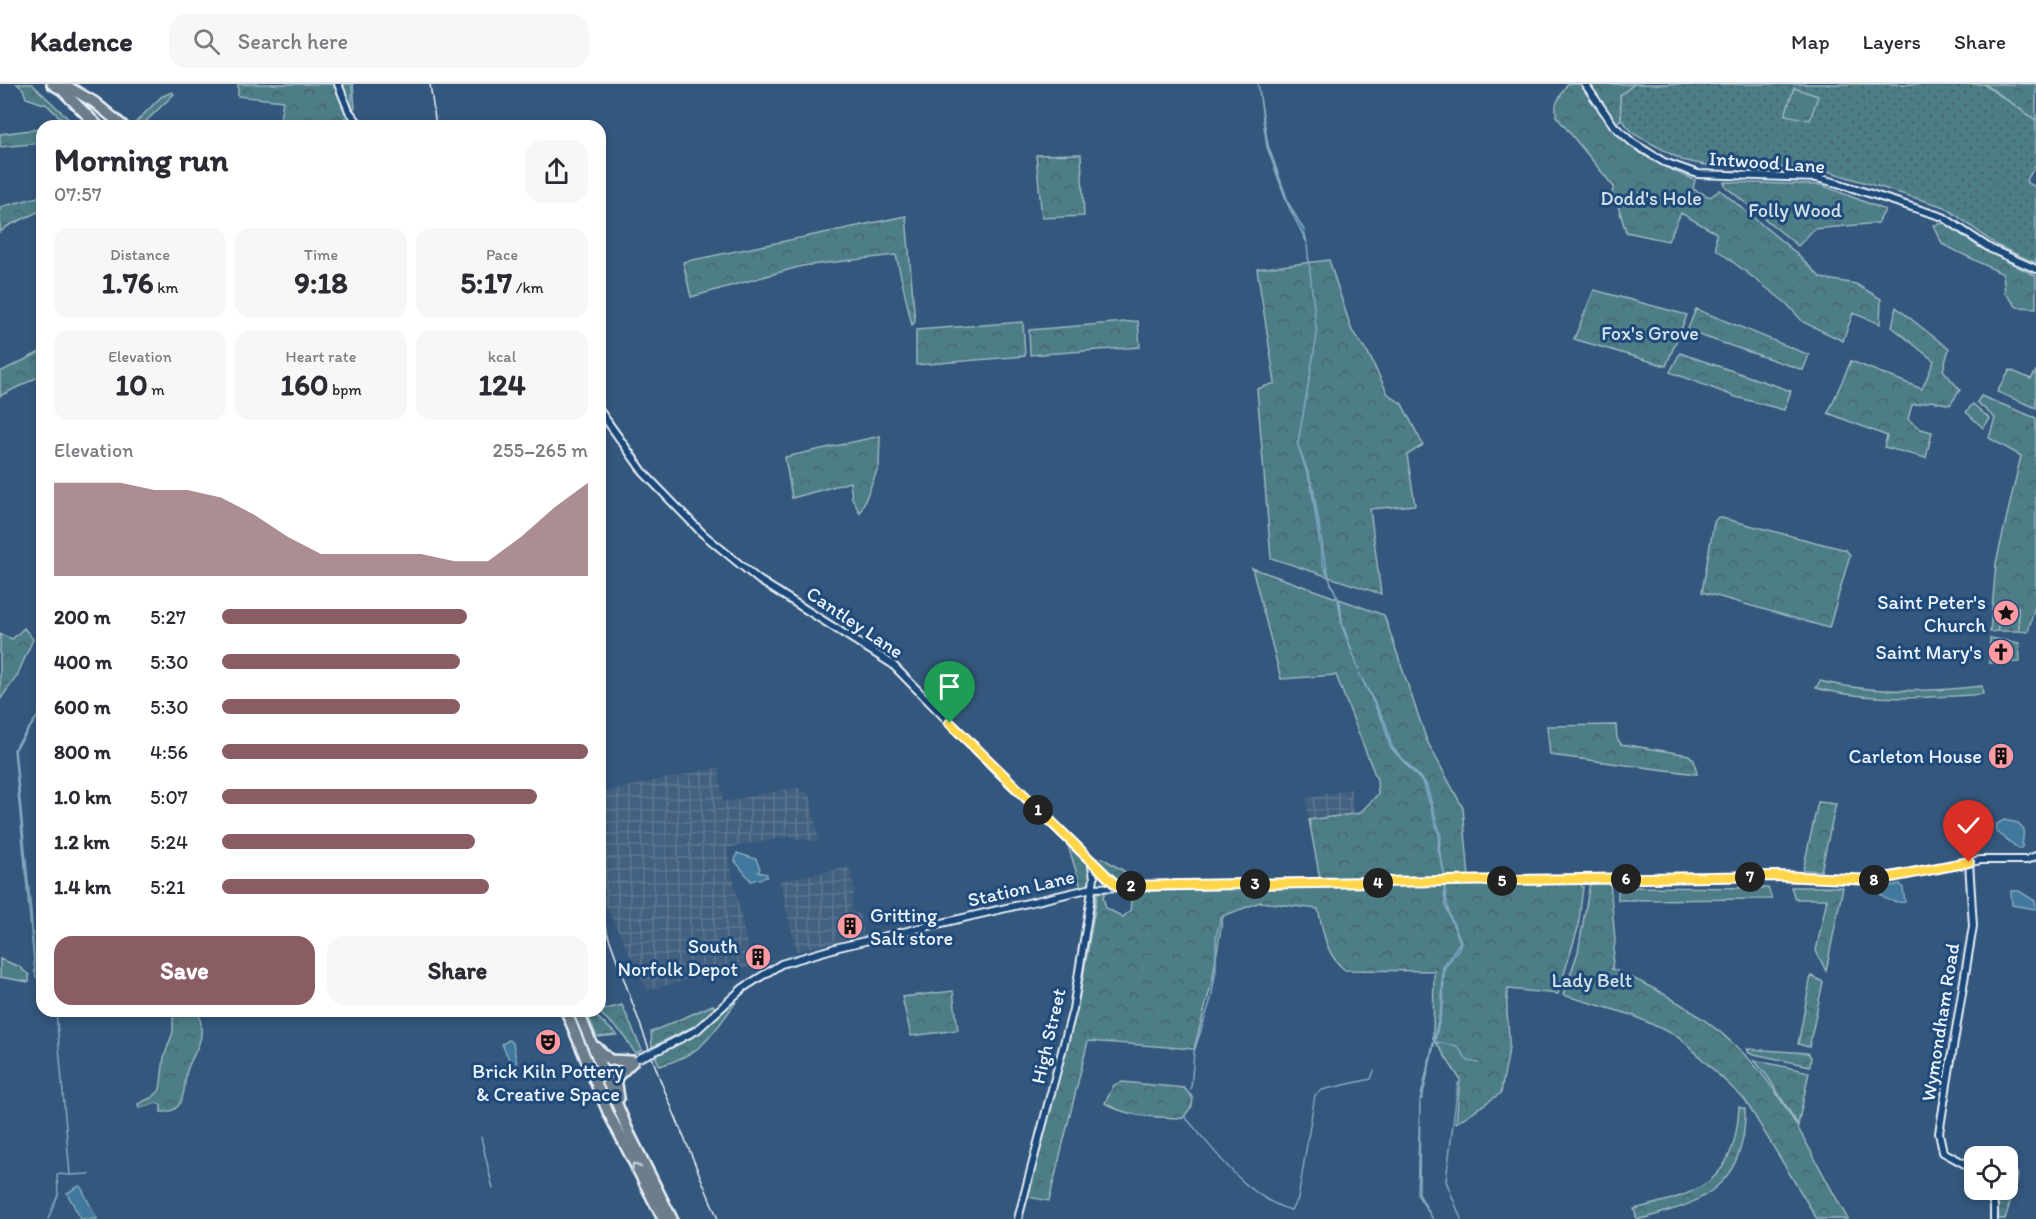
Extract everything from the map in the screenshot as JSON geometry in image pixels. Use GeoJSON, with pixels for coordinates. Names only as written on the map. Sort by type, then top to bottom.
{"type":"FeatureCollection","features":[{"type":"Feature","properties":{"kind":"highway"},"geometry":{"type":"LineString","coordinates":[[52,84],[62,90],[92,120]]}},
{"type":"Feature","properties":{"kind":"highway"},"geometry":{"type":"LineString","coordinates":[[63,84],[94,102],[116,120]]}},
{"type":"Feature","properties":{"kind":"highway"},"geometry":{"type":"LineString","coordinates":[[568,1017],[608,1112],[663,1219]]}},
{"type":"Feature","properties":{"kind":"highway"},"geometry":{"type":"LineString","coordinates":[[580,1017],[629,1133],[672,1219]]}},
{"type":"Feature","properties":{"kind":"highway"},"geometry":{"type":"LineString","coordinates":[[582,1023],[605,1058],[615,1062],[636,1059]]}},
{"type":"Feature","properties":{"kind":"highway"},"geometry":{"type":"LineString","coordinates":[[629,1133],[615,1086],[619,1072],[636,1059]]}},
{"type":"Feature","properties":{"kind":"street"},"geometry":{"type":"LineString","coordinates":[[338,84],[349,111],[355,120]]}},
{"type":"Feature","properties":{"kind":"street","name":"Intwood Lane"},"geometry":{"type":"LineString","coordinates":[[1585,84],[1614,126],[1634,143],[1664,162],[1698,174],[1817,178],[1837,183],[1943,217],[1991,249],[2036,269]]}},
{"type":"Feature","properties":{"kind":"street","name":"Cantley Lane"},"geometry":{"type":"LineString","coordinates":[[606,419],[644,473],[704,534],[759,580],[892,664],[1092,864],[1117,886]]}},
{"type":"Feature","properties":{"kind":"street","name":"Station Lane"},"geometry":{"type":"LineString","coordinates":[[636,1059],[697,1030],[743,988],[781,964],[839,947],[1092,888],[1777,876],[1870,880],[1969,862],[2026,860],[2036,856]]}},
{"type":"Feature","properties":{"kind":"street","name":"Wymondham Road"},"geometry":{"type":"LineString","coordinates":[[1964,1163],[1944,1152],[1939,1133],[1973,926],[1969,862]]}},
{"type":"Feature","properties":{"kind":"street"},"geometry":{"type":"LineString","coordinates":[[1092,864],[1092,888]]}},
{"type":"Feature","properties":{"kind":"street","name":"High Street"},"geometry":{"type":"LineString","coordinates":[[1018,1219],[1072,1009],[1092,888]]}},
{"type":"Feature","properties":{"kind":"street"},"geometry":{"type":"LineString","coordinates":[[1992,1200],[1994,1219]]}},
{"type":"Feature","properties":{"kind":"shaded area"},"geometry":{"type":"Polygon","coordinates":[[[1258,84],[1268,145],[1289,204],[1304,230],[1307,243],[1288,205],[1267,147],[1258,84]]]}},
{"type":"Feature","properties":{"kind":"shaded area"},"geometry":{"type":"Polygon","coordinates":[[[1297,442],[1313,487],[1330,581],[1323,564],[1311,485],[1297,442]]]}},
{"type":"Feature","properties":{"kind":"shaded area"},"geometry":{"type":"Polygon","coordinates":[[[1335,592],[1340,602],[1342,623],[1359,670],[1342,626],[1335,592]]]}},
{"type":"Feature","properties":{"kind":"shaded area"},"geometry":{"type":"Polygon","coordinates":[[[1359,673],[1386,724],[1392,747],[1426,784],[1441,836],[1439,848],[1445,876],[1438,849],[1439,836],[1424,784],[1390,747],[1384,724],[1359,673]]]}},
{"type":"Feature","properties":{"kind":"shaded area"},"geometry":{"type":"Polygon","coordinates":[[[36,718],[15,750],[35,973],[14,749],[36,718]]]}},
{"type":"Feature","properties":{"kind":"shaded area"},"geometry":{"type":"Polygon","coordinates":[[[719,767],[723,802],[797,787],[810,795],[819,842],[788,837],[727,848],[752,967],[719,972],[716,968],[712,968],[710,975],[647,990],[606,906],[606,792],[719,767]]]}},
{"type":"Feature","properties":{"kind":"shaded area"},"geometry":{"type":"Polygon","coordinates":[[[1351,789],[1354,814],[1309,820],[1306,799],[1351,789]]]}},
{"type":"Feature","properties":{"kind":"shaded area"},"geometry":{"type":"Polygon","coordinates":[[[2004,820],[2018,823],[2024,829],[2022,847],[2019,849],[1996,831],[1997,824],[2004,820]]]}},
{"type":"Feature","properties":{"kind":"shaded area"},"geometry":{"type":"Polygon","coordinates":[[[737,853],[756,859],[760,869],[758,872],[767,874],[767,877],[751,881],[735,861],[737,853]]]}},
{"type":"Feature","properties":{"kind":"shaded area"},"geometry":{"type":"Polygon","coordinates":[[[849,867],[855,891],[851,904],[852,910],[860,915],[864,935],[796,951],[780,881],[849,867]]]}},
{"type":"Feature","properties":{"kind":"shaded area"},"geometry":{"type":"Polygon","coordinates":[[[1900,884],[1903,888],[1905,902],[1885,898],[1879,892],[1878,888],[1900,884]]]}},
{"type":"Feature","properties":{"kind":"shaded area"},"geometry":{"type":"Polygon","coordinates":[[[1444,885],[1449,914],[1461,941],[1459,948],[1444,969],[1443,1004],[1420,1100],[1442,1004],[1443,967],[1460,942],[1445,905],[1444,885]]]}},
{"type":"Feature","properties":{"kind":"shaded area"},"geometry":{"type":"Polygon","coordinates":[[[2011,891],[2019,891],[2035,901],[2036,909],[2012,905],[2011,891]]]}},
{"type":"Feature","properties":{"kind":"shaded area"},"geometry":{"type":"Polygon","coordinates":[[[509,1040],[513,1043],[518,1068],[513,1068],[502,1044],[509,1040]]]}},
{"type":"Feature","properties":{"kind":"shaded area"},"geometry":{"type":"Polygon","coordinates":[[[1420,1102],[1419,1194],[1433,1219],[1417,1194],[1420,1102]]]}},
{"type":"Feature","properties":{"kind":"shaded area"},"geometry":{"type":"Polygon","coordinates":[[[79,1186],[97,1219],[81,1219],[67,1193],[79,1186]]]}},
{"type":"Feature","properties":{"kind":"green space"},"geometry":{"type":"Polygon","coordinates":[[[17,84],[32,84],[70,120],[63,120],[47,105],[26,98],[23,89],[17,84]]]}},
{"type":"Feature","properties":{"kind":"green space"},"geometry":{"type":"Polygon","coordinates":[[[238,84],[338,84],[342,88],[343,84],[353,84],[355,108],[343,120],[280,120],[283,101],[238,96],[238,84]]]}},
{"type":"Feature","properties":{"kind":"green space","name":"Dodd's Hole"},"geometry":{"type":"Polygon","coordinates":[[[1567,84],[1583,84],[1604,119],[1628,144],[1657,163],[1695,180],[1693,189],[1710,197],[1720,190],[1795,252],[1821,278],[1856,284],[1881,299],[1880,324],[1853,313],[1843,341],[1803,322],[1786,303],[1716,249],[1716,233],[1681,213],[1668,241],[1626,232],[1616,199],[1611,196],[1614,187],[1556,116],[1556,104],[1567,84]]]}},
{"type":"Feature","properties":{"kind":"green space"},"geometry":{"type":"Polygon","coordinates":[[[1588,84],[1634,84],[1620,95],[1621,119],[1615,125],[1588,84]]]}},
{"type":"Feature","properties":{"kind":"green space"},"geometry":{"type":"Polygon","coordinates":[[[1634,84],[1983,84],[2036,120],[2036,164],[2026,182],[2036,187],[2036,263],[1998,246],[1945,207],[1821,169],[1705,165],[1682,160],[1634,134],[1621,119],[1620,95],[1634,84]]]}},
{"type":"Feature","properties":{"kind":"green space"},"geometry":{"type":"Polygon","coordinates":[[[1983,84],[2036,84],[2036,120],[1986,85],[1983,84]]]}},
{"type":"Feature","properties":{"kind":"green space"},"geometry":{"type":"Polygon","coordinates":[[[1794,88],[1818,96],[1810,120],[1785,115],[1794,88]]]}},
{"type":"Feature","properties":{"kind":"green space"},"geometry":{"type":"Polygon","coordinates":[[[172,92],[174,94],[147,120],[138,120],[161,97],[172,92]]]}},
{"type":"Feature","properties":{"kind":"green space"},"geometry":{"type":"Polygon","coordinates":[[[36,129],[36,144],[0,147],[0,134],[36,129]]]}},
{"type":"Feature","properties":{"kind":"green space"},"geometry":{"type":"Polygon","coordinates":[[[1081,154],[1084,216],[1042,218],[1036,155],[1081,154]]]}},
{"type":"Feature","properties":{"kind":"green space","name":"Folly Wood"},"geometry":{"type":"Polygon","coordinates":[[[1724,182],[1822,185],[1885,210],[1878,223],[1814,229],[1798,246],[1726,187],[1724,182]]]}},
{"type":"Feature","properties":{"kind":"green space"},"geometry":{"type":"Polygon","coordinates":[[[36,198],[36,213],[0,232],[0,207],[36,198]]]}},
{"type":"Feature","properties":{"kind":"green space"},"geometry":{"type":"Polygon","coordinates":[[[906,216],[915,322],[912,325],[896,255],[802,266],[691,297],[683,262],[906,216]]]}},
{"type":"Feature","properties":{"kind":"green space"},"geometry":{"type":"Polygon","coordinates":[[[1945,223],[1979,247],[2036,276],[2036,308],[2017,307],[2005,293],[2003,274],[1942,244],[1934,225],[1945,223]]]}},
{"type":"Feature","properties":{"kind":"green space"},"geometry":{"type":"Polygon","coordinates":[[[1329,260],[1352,331],[1368,353],[1388,394],[1402,404],[1423,445],[1407,455],[1415,505],[1370,509],[1381,594],[1271,558],[1257,389],[1275,383],[1257,269],[1329,260]]]}},
{"type":"Feature","properties":{"kind":"green space","name":"Fox's Grove"},"geometry":{"type":"Polygon","coordinates":[[[1594,290],[1687,315],[1666,366],[1574,339],[1594,290]]]}},
{"type":"Feature","properties":{"kind":"green space"},"geometry":{"type":"Polygon","coordinates":[[[1896,307],[1949,349],[1943,370],[1960,390],[1950,405],[1932,401],[1912,405],[1908,419],[1921,429],[1932,432],[1926,458],[1884,447],[1887,436],[1828,413],[1851,361],[1922,389],[1934,361],[1892,327],[1896,307]]]}},
{"type":"Feature","properties":{"kind":"green space","name":"Fox's Grove"},"geometry":{"type":"Polygon","coordinates":[[[1696,309],[1809,355],[1803,370],[1687,331],[1696,309]]]}},
{"type":"Feature","properties":{"kind":"green space"},"geometry":{"type":"Polygon","coordinates":[[[1138,321],[1140,347],[1030,355],[1029,330],[1138,321]]]}},
{"type":"Feature","properties":{"kind":"green space"},"geometry":{"type":"Polygon","coordinates":[[[1023,322],[1025,356],[916,365],[916,330],[1023,322]]]}},
{"type":"Feature","properties":{"kind":"green space","name":"Fox's Grove"},"geometry":{"type":"Polygon","coordinates":[[[1680,353],[1791,391],[1784,410],[1736,397],[1670,372],[1680,353]]]}},
{"type":"Feature","properties":{"kind":"green space"},"geometry":{"type":"Polygon","coordinates":[[[36,354],[36,378],[0,396],[0,372],[36,354]]]}},
{"type":"Feature","properties":{"kind":"green space"},"geometry":{"type":"Polygon","coordinates":[[[2010,370],[2031,379],[2036,371],[2036,408],[1997,392],[2010,370]]]}},
{"type":"Feature","properties":{"kind":"green space"},"geometry":{"type":"Polygon","coordinates":[[[1981,396],[2036,418],[2036,602],[2028,632],[2019,631],[2018,607],[1997,607],[1998,631],[1990,632],[1996,563],[2021,456],[1989,438],[1995,418],[1977,402],[1981,396]]]}},
{"type":"Feature","properties":{"kind":"green space"},"geometry":{"type":"Polygon","coordinates":[[[1973,404],[1990,419],[1983,428],[1966,412],[1973,404]]]}},
{"type":"Feature","properties":{"kind":"green space"},"geometry":{"type":"Polygon","coordinates":[[[880,436],[879,466],[860,513],[852,498],[850,482],[792,498],[785,457],[880,436]]]}},
{"type":"Feature","properties":{"kind":"green space"},"geometry":{"type":"Polygon","coordinates":[[[1718,517],[1846,550],[1850,555],[1829,628],[1702,592],[1714,522],[1718,517]]]}},
{"type":"Feature","properties":{"kind":"green space"},"geometry":{"type":"Polygon","coordinates":[[[1252,568],[1384,615],[1427,741],[1463,808],[1469,878],[1320,879],[1309,820],[1360,813],[1378,794],[1377,780],[1336,675],[1281,679],[1252,568]]]}},
{"type":"Feature","properties":{"kind":"green space"},"geometry":{"type":"Polygon","coordinates":[[[1997,606],[2018,607],[2019,631],[1998,631],[1997,606]]]}},
{"type":"Feature","properties":{"kind":"green space"},"geometry":{"type":"Polygon","coordinates":[[[24,628],[33,639],[17,676],[0,700],[0,634],[12,639],[24,628]]]}},
{"type":"Feature","properties":{"kind":"green space"},"geometry":{"type":"Polygon","coordinates":[[[1990,638],[2019,643],[2020,662],[1989,663],[1990,638]]]}},
{"type":"Feature","properties":{"kind":"green space"},"geometry":{"type":"Polygon","coordinates":[[[1820,681],[1860,688],[1901,691],[1982,686],[1983,694],[1920,698],[1878,697],[1816,688],[1820,681]]]}},
{"type":"Feature","properties":{"kind":"green space"},"geometry":{"type":"Polygon","coordinates":[[[1616,725],[1617,738],[1621,744],[1689,755],[1694,760],[1697,774],[1550,755],[1547,726],[1616,725]]]}},
{"type":"Feature","properties":{"kind":"green space"},"geometry":{"type":"Polygon","coordinates":[[[1818,802],[1836,804],[1821,871],[1803,870],[1818,802]]]}},
{"type":"Feature","properties":{"kind":"green space"},"geometry":{"type":"Polygon","coordinates":[[[1067,842],[1083,856],[1090,868],[1091,880],[1087,886],[1081,887],[1067,842]]]}},
{"type":"Feature","properties":{"kind":"green space"},"geometry":{"type":"Polygon","coordinates":[[[1102,858],[1124,871],[1131,881],[1119,881],[1091,859],[1102,858]]]}},
{"type":"Feature","properties":{"kind":"green space"},"geometry":{"type":"Polygon","coordinates":[[[1579,882],[1583,887],[1578,928],[1558,994],[1508,989],[1509,1046],[1501,1093],[1456,1123],[1460,1079],[1433,1038],[1434,971],[1345,970],[1329,950],[1318,909],[1260,902],[1223,916],[1212,982],[1194,1049],[1088,1041],[1049,1201],[1028,1197],[1080,995],[1098,891],[1106,890],[1103,897],[1106,908],[1123,917],[1130,911],[1132,893],[1125,891],[1126,888],[1579,882]]]}},
{"type":"Feature","properties":{"kind":"green space","name":"Lady Belt"},"geometry":{"type":"Polygon","coordinates":[[[1590,883],[1610,883],[1615,940],[1612,969],[1649,986],[1702,1018],[1749,1059],[1790,1114],[1848,1219],[1817,1219],[1745,1100],[1679,1037],[1632,1015],[1563,995],[1578,952],[1590,883]]]}},
{"type":"Feature","properties":{"kind":"green space"},"geometry":{"type":"Polygon","coordinates":[[[1618,887],[1768,888],[1772,899],[1618,900],[1618,887]]]}},
{"type":"Feature","properties":{"kind":"green space"},"geometry":{"type":"Polygon","coordinates":[[[1791,887],[1843,887],[1826,971],[1816,951],[1827,899],[1795,899],[1791,887]]]}},
{"type":"Feature","properties":{"kind":"green space"},"geometry":{"type":"Polygon","coordinates":[[[0,959],[18,966],[29,975],[29,982],[0,977],[0,959]]]}},
{"type":"Feature","properties":{"kind":"green space"},"geometry":{"type":"Polygon","coordinates":[[[1811,976],[1823,982],[1809,1047],[1798,1044],[1811,976]]]}},
{"type":"Feature","properties":{"kind":"green space"},"geometry":{"type":"Polygon","coordinates":[[[953,991],[958,1030],[911,1036],[902,997],[953,991]]]}},
{"type":"Feature","properties":{"kind":"green space"},"geometry":{"type":"Polygon","coordinates":[[[731,1002],[736,1002],[705,1042],[687,1055],[660,1066],[655,1056],[698,1034],[731,1002]]]}},
{"type":"Feature","properties":{"kind":"green space"},"geometry":{"type":"Polygon","coordinates":[[[622,1005],[642,1050],[635,1053],[623,1034],[604,1017],[606,1009],[622,1005]]]}},
{"type":"Feature","properties":{"kind":"green space"},"geometry":{"type":"Polygon","coordinates":[[[713,1005],[715,1008],[694,1026],[652,1047],[651,1032],[713,1005]]]}},
{"type":"Feature","properties":{"kind":"green space"},"geometry":{"type":"Polygon","coordinates":[[[173,1017],[200,1017],[199,1045],[187,1070],[181,1100],[169,1112],[161,1112],[161,1105],[157,1103],[139,1108],[138,1104],[153,1097],[160,1090],[164,1057],[173,1032],[173,1017]]]}},
{"type":"Feature","properties":{"kind":"green space"},"geometry":{"type":"Polygon","coordinates":[[[589,1017],[597,1017],[617,1035],[597,1037],[589,1017]]]}},
{"type":"Feature","properties":{"kind":"green space"},"geometry":{"type":"Polygon","coordinates":[[[1747,1049],[1808,1053],[1811,1057],[1810,1066],[1749,1053],[1747,1049]]]}},
{"type":"Feature","properties":{"kind":"green space"},"geometry":{"type":"Polygon","coordinates":[[[1754,1060],[1809,1072],[1798,1125],[1768,1077],[1754,1060]]]}},
{"type":"Feature","properties":{"kind":"green space"},"geometry":{"type":"Polygon","coordinates":[[[1122,1082],[1184,1088],[1193,1098],[1192,1106],[1183,1118],[1142,1116],[1123,1112],[1105,1103],[1114,1085],[1122,1082]]]}},
{"type":"Feature","properties":{"kind":"green space"},"geometry":{"type":"Polygon","coordinates":[[[1739,1107],[1745,1109],[1741,1146],[1727,1175],[1703,1197],[1687,1205],[1637,1219],[1634,1209],[1695,1190],[1710,1180],[1721,1168],[1730,1153],[1736,1133],[1739,1107]]]}},
{"type":"Feature","properties":{"kind":"green space"},"geometry":{"type":"Polygon","coordinates":[[[1994,1200],[2011,1200],[2005,1219],[1995,1219],[1994,1200]]]}},
{"type":"Feature","properties":{"kind":"waterway"},"geometry":{"type":"LineString","coordinates":[[352,84],[352,110]]}},
{"type":"Feature","properties":{"kind":"waterway"},"geometry":{"type":"LineString","coordinates":[[350,116],[352,120]]}},
{"type":"Feature","properties":{"kind":"waterway"},"geometry":{"type":"LineString","coordinates":[[1298,443],[1317,335],[1307,245]]}},
{"type":"Feature","properties":{"kind":"waterway"},"geometry":{"type":"LineString","coordinates":[[1191,1089],[1194,1052],[1211,999],[1216,970],[1216,936],[1221,917]]}},
{"type":"Feature","properties":{"kind":"waterway"},"geometry":{"type":"LineString","coordinates":[[35,972],[36,977]]}},
{"type":"Feature","properties":{"kind":"waterway"},"geometry":{"type":"LineString","coordinates":[[57,1017],[70,1175],[90,1174]]}},
{"type":"Feature","properties":{"kind":"waterway"},"geometry":{"type":"LineString","coordinates":[[1435,1042],[1457,1046],[1468,1061],[1478,1063]]}},
{"type":"Feature","properties":{"kind":"waterway"},"geometry":{"type":"LineString","coordinates":[[1185,1117],[1245,1184],[1259,1195],[1291,1210],[1298,1199],[1315,1095],[1322,1090],[1371,1079],[1374,1071]]}},
{"type":"Feature","properties":{"kind":"waterway"},"geometry":{"type":"LineString","coordinates":[[1458,1083],[1446,1181],[1461,1219]]}},
{"type":"Feature","properties":{"kind":"waterway"},"geometry":{"type":"LineString","coordinates":[[481,1137],[493,1189]]}},
{"type":"Feature","properties":{"kind":"waterway"},"geometry":{"type":"LineString","coordinates":[[48,1219],[58,1195],[57,1174],[69,1175]]}},
{"type":"Feature","properties":{"kind":"railway"},"geometry":{"type":"LineString","coordinates":[[430,84],[435,120]]}},
{"type":"Feature","properties":{"kind":"railway"},"geometry":{"type":"LineString","coordinates":[[606,930],[661,1082],[718,1219]]}},
{"type":"Feature","properties":{"kind":"place","name":"Saint Peter's Church"},"geometry":{"type":"Point","coordinates":[2006,613]}},
{"type":"Feature","properties":{"kind":"place","name":"Saint Mary's"},"geometry":{"type":"Point","coordinates":[2001,652]}},
{"type":"Feature","properties":{"kind":"place","name":"Carleton House"},"geometry":{"type":"Point","coordinates":[2001,756]}},
{"type":"Feature","properties":{"kind":"place","name":"Gritting Salt store"},"geometry":{"type":"Point","coordinates":[850,926]}},
{"type":"Feature","properties":{"kind":"place","name":"South Norfolk Depot"},"geometry":{"type":"Point","coordinates":[758,957]}},
{"type":"Feature","properties":{"kind":"place","name":"Brick Kiln Pottery & Creative Space"},"geometry":{"type":"Point","coordinates":[548,1042]}},
{"type":"Feature","properties":{"kind":"route"},"geometry":{"type":"LineString","coordinates":[[950,723],[1103,875],[1117,886],[1777,876],[1870,880],[1888,879],[1969,862]]}}]}
